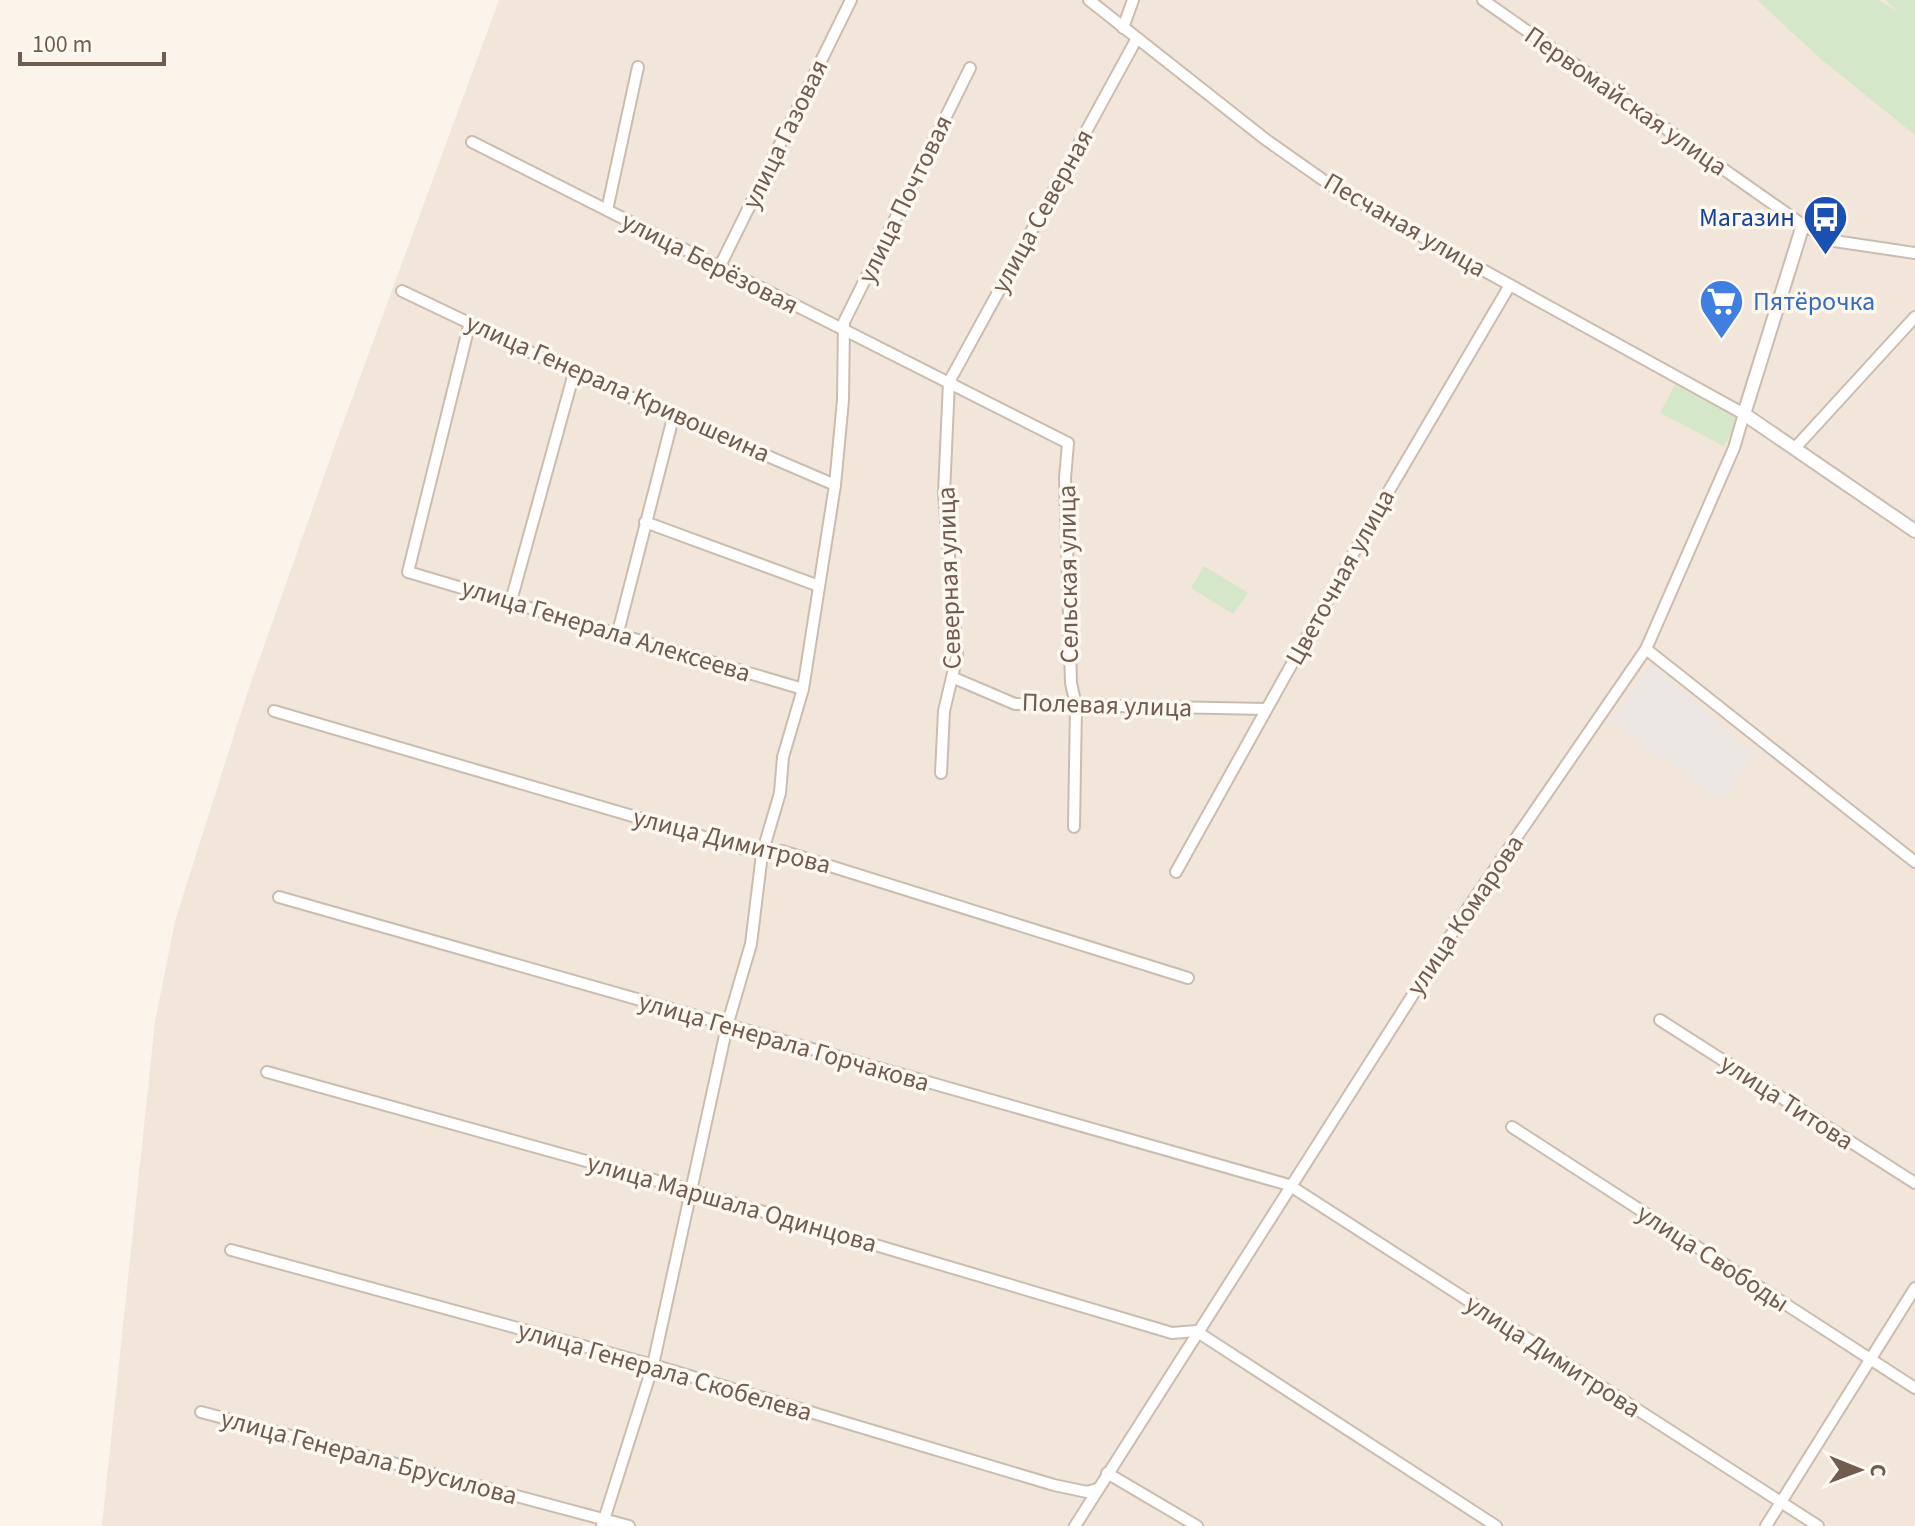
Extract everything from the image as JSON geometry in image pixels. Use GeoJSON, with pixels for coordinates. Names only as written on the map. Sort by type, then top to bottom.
{"type":"FeatureCollection","features":[{"type":"Feature","properties":{"kind":"street","name":"улица Газовая"},"geometry":{"type":"LineString","coordinates":[[719,268],[851,0]]}},
{"type":"Feature","properties":{"kind":"street","name":"Песчаная улица"},"geometry":{"type":"LineString","coordinates":[[1089,0],[1136,40],[1336,189],[1744,414]]}},
{"type":"Feature","properties":{"kind":"street"},"geometry":{"type":"LineString","coordinates":[[1123,28],[1133,0]]}},
{"type":"Feature","properties":{"kind":"street","name":"Первомайская улица"},"geometry":{"type":"LineString","coordinates":[[1483,0],[1803,225],[1834,241],[1915,253]]}},
{"type":"Feature","properties":{"kind":"street","name":"улица Северная"},"geometry":{"type":"LineString","coordinates":[[949,382],[1136,40]]}},
{"type":"Feature","properties":{"kind":"street"},"geometry":{"type":"LineString","coordinates":[[607,210],[638,67]]}},
{"type":"Feature","properties":{"kind":"street","name":"улица Почтовая"},"geometry":{"type":"LineString","coordinates":[[603,1522],[653,1365],[727,1026],[751,944],[762,854],[780,793],[783,757],[803,689],[835,485],[843,400],[844,322],[970,68]]}},
{"type":"Feature","properties":{"kind":"street","name":"улица Берёзовая"},"geometry":{"type":"LineString","coordinates":[[472,142],[1068,443]]}},
{"type":"Feature","properties":{"kind":"street"},"geometry":{"type":"LineString","coordinates":[[1803,225],[1744,414],[1915,531]]}},
{"type":"Feature","properties":{"kind":"street","name":"Цветочная улица"},"geometry":{"type":"LineString","coordinates":[[1176,872],[1377,511],[1510,285]]}},
{"type":"Feature","properties":{"kind":"street","name":"улица Генерала Кривошеина"},"geometry":{"type":"LineString","coordinates":[[402,291],[574,373],[835,485]]}},
{"type":"Feature","properties":{"kind":"street"},"geometry":{"type":"LineString","coordinates":[[1795,448],[1915,317]]}},
{"type":"Feature","properties":{"kind":"street","name":"улица Генерала Алексеева"},"geometry":{"type":"LineString","coordinates":[[470,322],[408,572],[803,689]]}},
{"type":"Feature","properties":{"kind":"street"},"geometry":{"type":"LineString","coordinates":[[511,601],[574,373]]}},
{"type":"Feature","properties":{"kind":"street","name":"Северная улица"},"geometry":{"type":"LineString","coordinates":[[941,773],[944,711],[954,678],[955,613],[949,577],[944,493],[949,382]]}},
{"type":"Feature","properties":{"kind":"street"},"geometry":{"type":"LineString","coordinates":[[618,632],[674,414]]}},
{"type":"Feature","properties":{"kind":"street","name":"улица Комарова"},"geometry":{"type":"LineString","coordinates":[[1075,1526],[1196,1331],[1470,905],[1646,649],[1734,448],[1744,414]]}},
{"type":"Feature","properties":{"kind":"street","name":"Сельская улица"},"geometry":{"type":"LineString","coordinates":[[1068,443],[1066,510],[1071,683],[1076,705],[1074,827]]}},
{"type":"Feature","properties":{"kind":"street"},"geometry":{"type":"LineString","coordinates":[[645,522],[819,586]]}},
{"type":"Feature","properties":{"kind":"street"},"geometry":{"type":"LineString","coordinates":[[1646,649],[1915,862]]}},
{"type":"Feature","properties":{"kind":"street","name":"Полевая улица"},"geometry":{"type":"LineString","coordinates":[[954,678],[1008,702],[1266,709]]}},
{"type":"Feature","properties":{"kind":"street","name":"улица Димитрова"},"geometry":{"type":"LineString","coordinates":[[274,711],[762,854],[782,851],[1188,978]]}},
{"type":"Feature","properties":{"kind":"street","name":"улица Генерала Горчакова"},"geometry":{"type":"LineString","coordinates":[[279,897],[1289,1185]]}},
{"type":"Feature","properties":{"kind":"street","name":"улица Титова"},"geometry":{"type":"LineString","coordinates":[[1660,1020],[1915,1183]]}},
{"type":"Feature","properties":{"kind":"street","name":"улица Маршала Одинцова"},"geometry":{"type":"LineString","coordinates":[[267,1072],[690,1190],[1172,1333],[1196,1331]]}},
{"type":"Feature","properties":{"kind":"street","name":"улица Свободы"},"geometry":{"type":"LineString","coordinates":[[1512,1127],[1915,1388]]}},
{"type":"Feature","properties":{"kind":"street","name":"улица Димитрова"},"geometry":{"type":"LineString","coordinates":[[1289,1185],[1818,1526]]}},
{"type":"Feature","properties":{"kind":"street","name":"улица Генерала Скобелева"},"geometry":{"type":"LineString","coordinates":[[231,1250],[653,1365],[1054,1485],[1087,1492],[1097,1489]]}},
{"type":"Feature","properties":{"kind":"street"},"geometry":{"type":"LineString","coordinates":[[1766,1526],[1915,1288]]}},
{"type":"Feature","properties":{"kind":"street"},"geometry":{"type":"LineString","coordinates":[[1196,1331],[1496,1526]]}},
{"type":"Feature","properties":{"kind":"street","name":"улица Генерала Брусилова"},"geometry":{"type":"LineString","coordinates":[[201,1412],[603,1522],[629,1526]]}},
{"type":"Feature","properties":{"kind":"street"},"geometry":{"type":"LineString","coordinates":[[1107,1473],[1197,1526]]}},
{"type":"Feature","properties":{"kind":"shaded area"},"geometry":{"type":"Polygon","coordinates":[[[499,0],[1915,0],[1915,1526],[102,1526],[155,1022],[175,921],[246,697],[499,0]]]}},
{"type":"Feature","properties":{"kind":"shaded area"},"geometry":{"type":"Polygon","coordinates":[[[1651,664],[1753,753],[1723,801],[1610,721],[1651,664]]]}},
{"type":"Feature","properties":{"kind":"green space"},"geometry":{"type":"Polygon","coordinates":[[[1757,0],[1878,0],[1897,11],[1886,0],[1915,0],[1915,135],[1822,60],[1757,0]]]}},
{"type":"Feature","properties":{"kind":"green space"},"geometry":{"type":"Polygon","coordinates":[[[1675,385],[1739,418],[1724,446],[1660,413],[1675,385]]]}},
{"type":"Feature","properties":{"kind":"green space"},"geometry":{"type":"Polygon","coordinates":[[[1204,566],[1248,593],[1233,614],[1191,588],[1204,566]]]}},
{"type":"Feature","properties":{"kind":"place","name":"Магазин"},"geometry":{"type":"Point","coordinates":[1826,256]}},
{"type":"Feature","properties":{"kind":"place","name":"Пятёрочка"},"geometry":{"type":"Point","coordinates":[1722,340]}}]}
